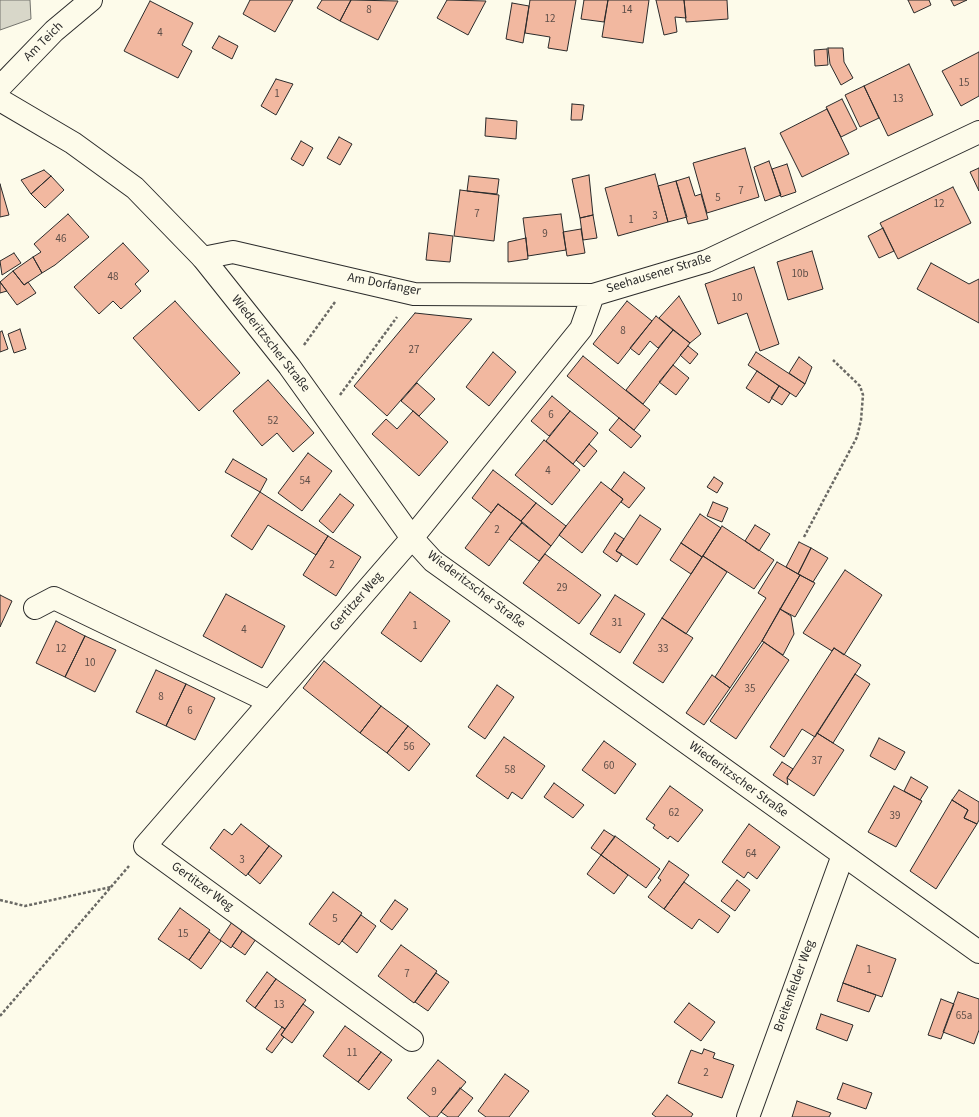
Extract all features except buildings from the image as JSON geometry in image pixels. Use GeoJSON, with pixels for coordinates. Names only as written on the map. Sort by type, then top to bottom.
{"type":"FeatureCollection","features":[{"type":"Feature","properties":{"kind":"street","name":"Am Teich"},"geometry":{"type":"LineString","coordinates":[[0,87],[54,31],[91,0]]}},
{"type":"Feature","properties":{"kind":"street","name":"Wiederitzscher Straße"},"geometry":{"type":"LineString","coordinates":[[0,100],[73,143],[135,188],[203,258],[289,366],[412,538],[434,561],[843,856],[979,952]]}},
{"type":"Feature","properties":{"kind":"street","name":"Seehausener Straße"},"geometry":{"type":"LineString","coordinates":[[412,538],[581,329],[593,294],[707,261],[979,132]]}},
{"type":"Feature","properties":{"kind":"street","name":"Am Dorfanger"},"geometry":{"type":"LineString","coordinates":[[203,258],[233,252],[414,294],[593,294]]}},
{"type":"Feature","properties":{"kind":"street","name":"Gertitzer Weg"},"geometry":{"type":"LineString","coordinates":[[412,538],[146,846],[412,1040]]}},
{"type":"Feature","properties":{"kind":"street"},"geometry":{"type":"LineString","coordinates":[[35,608],[54,598],[270,702]]}},
{"type":"Feature","properties":{"kind":"street","name":"Breitenfelder Weg"},"geometry":{"type":"LineString","coordinates":[[748,1117],[843,856]]}},
{"type":"Feature","properties":{"kind":"path"},"geometry":{"type":"LineString","coordinates":[[289,366],[352,279]]}},
{"type":"Feature","properties":{"kind":"path"},"geometry":{"type":"LineString","coordinates":[[325,416],[414,294]]}},
{"type":"Feature","properties":{"kind":"path"},"geometry":{"type":"LineString","coordinates":[[804,537],[857,437],[861,420],[862,395],[860,386],[833,360]]}},
{"type":"Feature","properties":{"kind":"path"},"geometry":{"type":"LineString","coordinates":[[0,1016],[146,846]]}},
{"type":"Feature","properties":{"kind":"path"},"geometry":{"type":"LineString","coordinates":[[0,900],[25,906],[111,886]]}},
{"type":"Feature","properties":{"kind":"shaded area"},"geometry":{"type":"Polygon","coordinates":[[[0,0],[30,0],[31,19],[0,30],[0,0]]]}}]}
